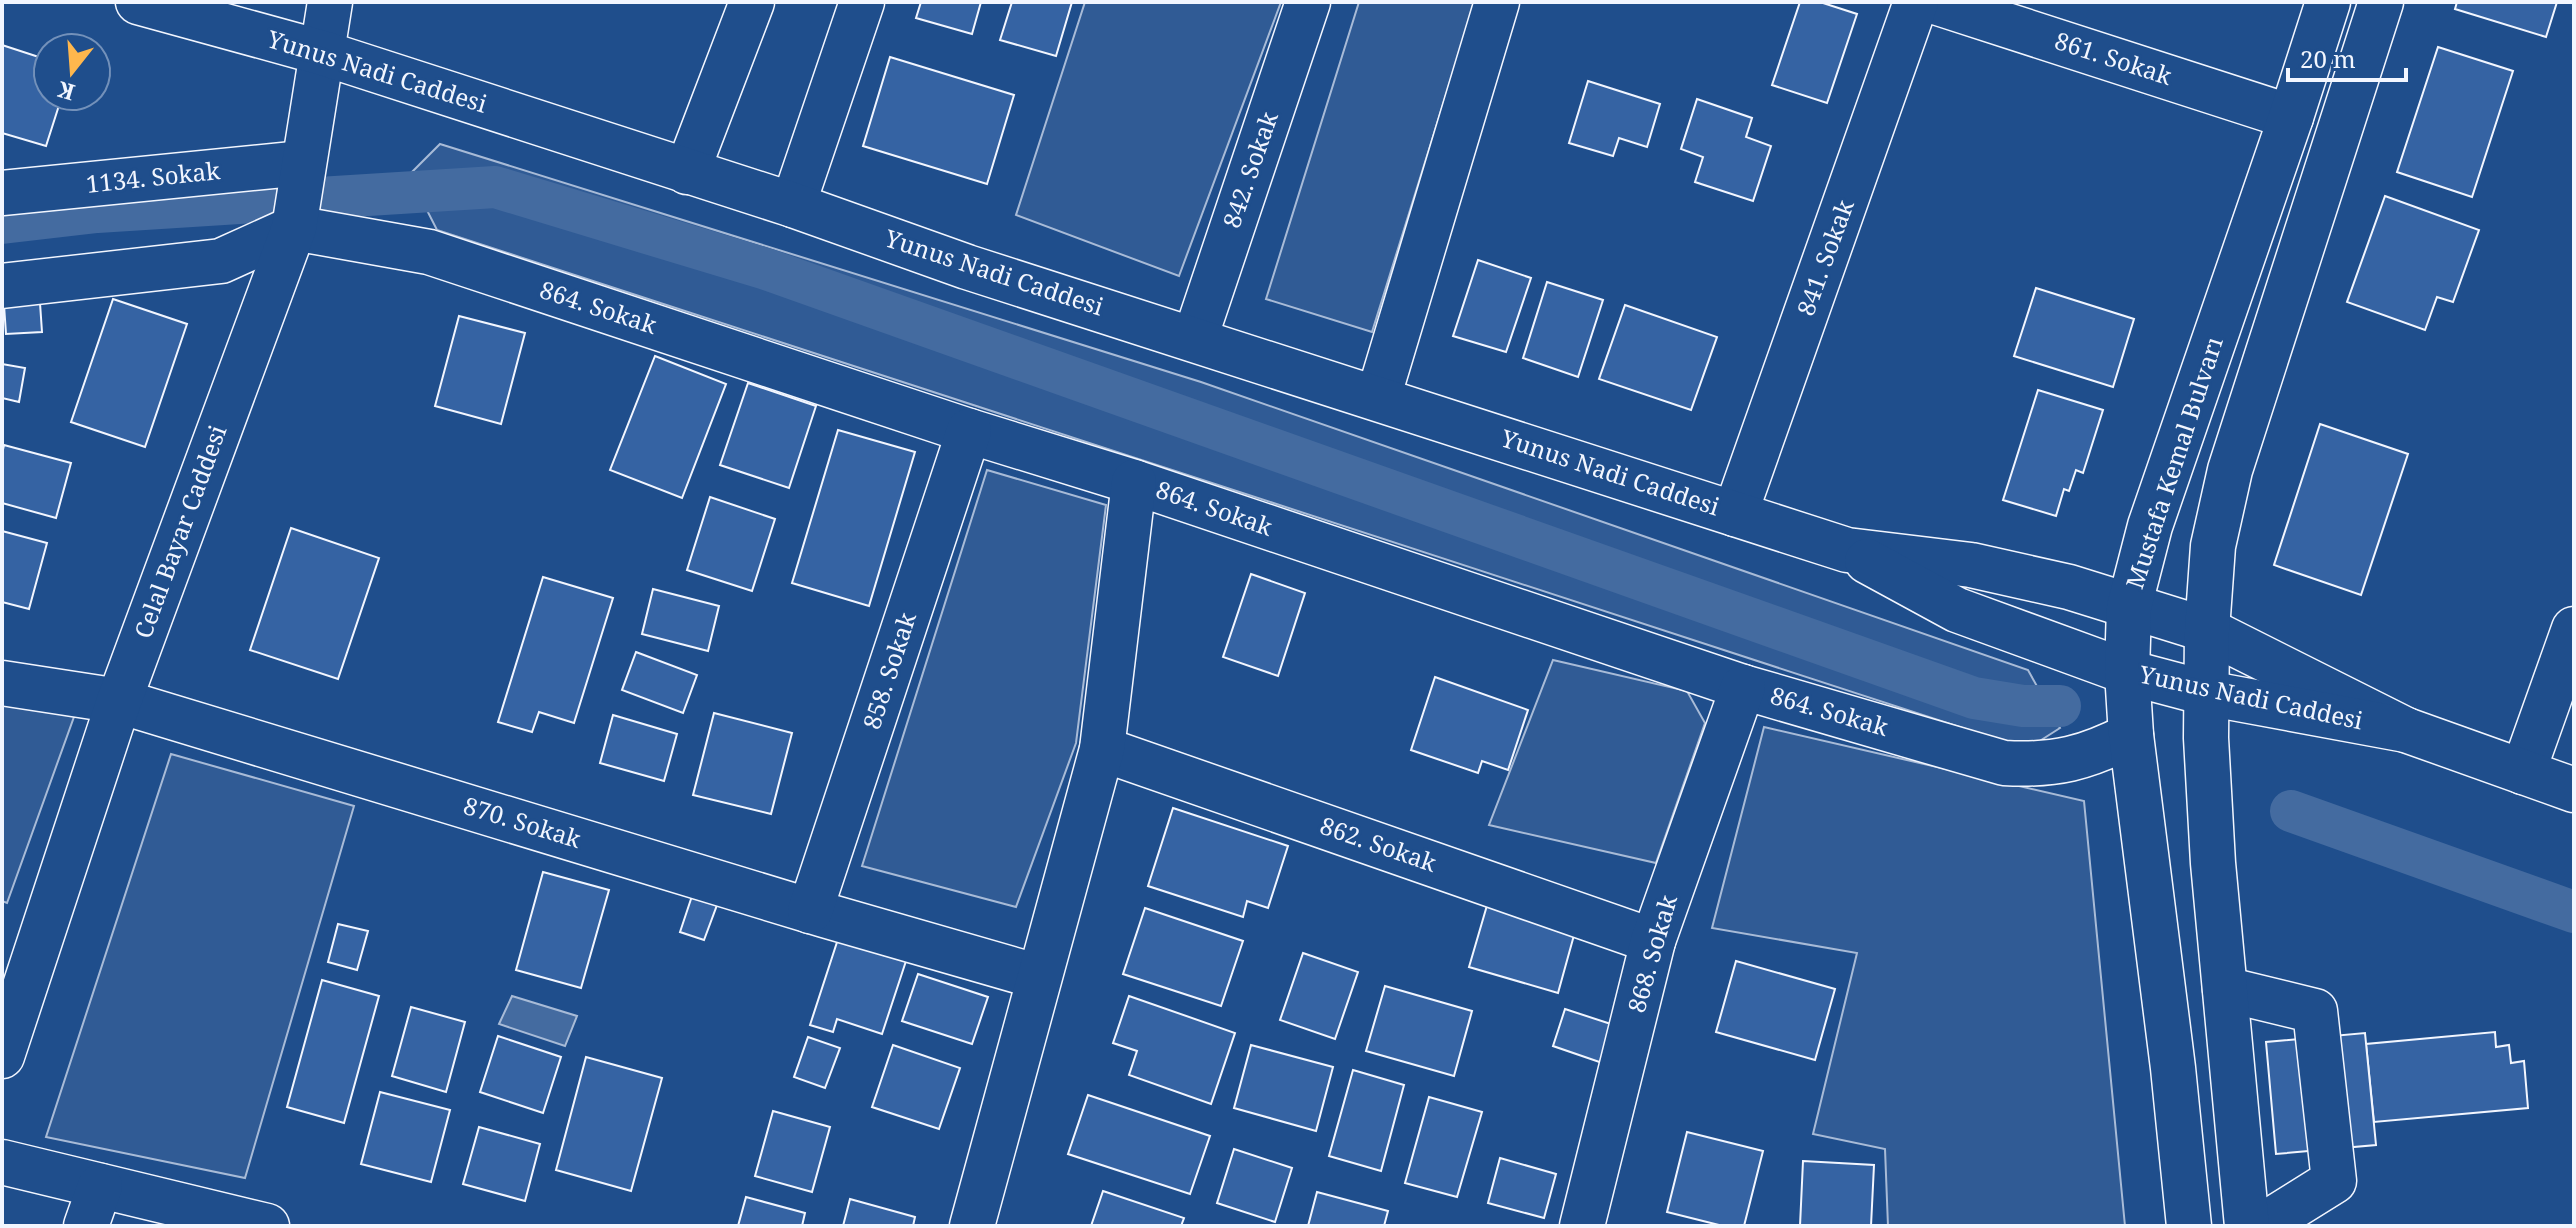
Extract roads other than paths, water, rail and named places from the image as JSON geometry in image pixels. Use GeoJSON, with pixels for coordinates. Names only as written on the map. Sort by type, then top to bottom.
{"type":"FeatureCollection","features":[{"type":"Feature","properties":{"kind":"street","name":"Yunus Nadi Caddesi"},"geometry":{"type":"LineString","coordinates":[[138,2],[323,53],[793,205],[967,267],[1847,550],[1957,610],[2127,672],[2206,693],[2406,730]]}},
{"type":"Feature","properties":{"kind":"street","name":"Celal Bayar Caddesi"},"geometry":{"type":"LineString","coordinates":[[2,1056],[119,701],[294,227],[330,2]]}},
{"type":"Feature","properties":{"kind":"street"},"geometry":{"type":"LineString","coordinates":[[687,172],[752,2]]}},
{"type":"Feature","properties":{"kind":"street"},"geometry":{"type":"LineString","coordinates":[[793,205],[862,2]]}},
{"type":"Feature","properties":{"kind":"street","name":"842. Sokak"},"geometry":{"type":"LineString","coordinates":[[1195,338],[1308,2]]}},
{"type":"Feature","properties":{"kind":"street"},"geometry":{"type":"LineString","coordinates":[[1378,398],[1497,2]]}},
{"type":"Feature","properties":{"kind":"street","name":"841. Sokak"},"geometry":{"type":"LineString","coordinates":[[1735,514],[1916,2]]}},
{"type":"Feature","properties":{"kind":"street","name":"861. Sokak"},"geometry":{"type":"LineString","coordinates":[[1935,2],[2291,117]]}},
{"type":"Feature","properties":{"kind":"street","name":"Mustafa Kemal Bulvarı"},"geometry":{"type":"LineString","coordinates":[[2189,1226],[2173,1068],[2131,735],[2127,672],[2129,607],[2150,526],[2328,2]]}},
{"type":"Feature","properties":{"kind":"street"},"geometry":{"type":"LineString","coordinates":[[2247,1226],[2213,863],[2206,693],[2213,546],[2230,470],[2381,2]]}},
{"type":"Feature","properties":{"kind":"street","name":"1134. Sokak"},"geometry":{"type":"LineString","coordinates":[[2,193],[303,164]]}},
{"type":"Feature","properties":{"kind":"street"},"geometry":{"type":"LineString","coordinates":[[2,286],[221,261],[294,227]]}},
{"type":"Feature","properties":{"kind":"street","name":"864. Sokak"},"geometry":{"type":"LineString","coordinates":[[294,227],[429,252],[969,431],[1134,482],[1743,687],[2004,763],[2038,765],[2072,760],[2131,735]]}},
{"type":"Feature","properties":{"kind":"street","name":"858. Sokak"},"geometry":{"type":"LineString","coordinates":[[810,911],[969,431]]}},
{"type":"Feature","properties":{"kind":"street"},"geometry":{"type":"LineString","coordinates":[[972,1226],[1102,749],[1134,482]]}},
{"type":"Feature","properties":{"kind":"street","name":"Yunus Nadi Caddesi"},"geometry":{"type":"LineString","coordinates":[[1847,550],[1971,565],[2069,587],[2207,630],[2406,730],[2574,790]]}},
{"type":"Feature","properties":{"kind":"street"},"geometry":{"type":"LineString","coordinates":[[2523,772],[2574,629]]}},
{"type":"Feature","properties":{"kind":"street","name":"870. Sokak"},"geometry":{"type":"LineString","coordinates":[[2,683],[119,701],[810,911],[1039,977]]}},
{"type":"Feature","properties":{"kind":"street","name":"868. Sokak"},"geometry":{"type":"LineString","coordinates":[[1582,1226],[1653,941],[1743,687]]}},
{"type":"Feature","properties":{"kind":"street","name":"862. Sokak"},"geometry":{"type":"LineString","coordinates":[[1102,749],[1653,941]]}},
{"type":"Feature","properties":{"kind":"street"},"geometry":{"type":"LineString","coordinates":[[2225,989],[2315,1011],[2334,1181],[2262,1226]]}},
{"type":"Feature","properties":{"kind":"street"},"geometry":{"type":"LineString","coordinates":[[2,1162],[267,1226]]}},
{"type":"Feature","properties":{"kind":"street"},"geometry":{"type":"LineString","coordinates":[[86,1226],[100,1186]]}},
{"type":"Feature","properties":{"kind":"waterway"},"geometry":{"type":"LineString","coordinates":[[2,223],[97,212],[495,187],[766,269],[1974,698],[2023,706],[2060,706]]}},
{"type":"Feature","properties":{"kind":"waterway"},"geometry":{"type":"LineString","coordinates":[[2291,811],[2574,912]]}}]}
